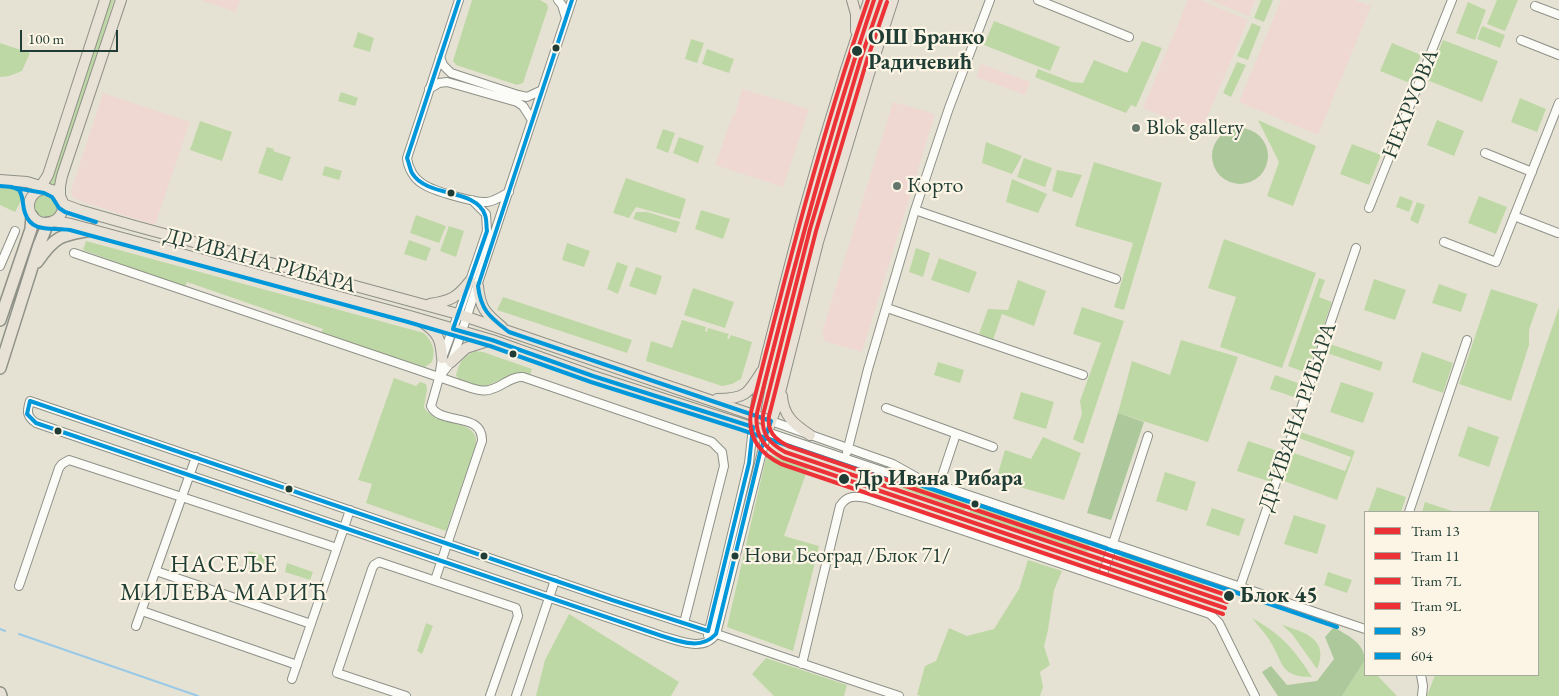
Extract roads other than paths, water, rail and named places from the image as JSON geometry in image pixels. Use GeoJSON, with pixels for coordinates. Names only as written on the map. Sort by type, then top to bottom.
{"type":"FeatureCollection","features":[{"type":"Feature","properties":{"kind":"highway"},"geometry":{"type":"LineString","coordinates":[[0,320],[31,229],[32,216]]}},
{"type":"Feature","properties":{"kind":"highway"},"geometry":{"type":"LineString","coordinates":[[0,368],[43,232],[51,222]]}},
{"type":"Feature","properties":{"kind":"highway"},"geometry":{"type":"LineString","coordinates":[[31,270],[44,252],[61,237],[76,231],[91,230]]}},
{"type":"Feature","properties":{"kind":"main road"},"geometry":{"type":"LineString","coordinates":[[30,199],[44,189],[106,0]]}},
{"type":"Feature","properties":{"kind":"main road"},"geometry":{"type":"LineString","coordinates":[[22,182],[28,191],[30,199],[29,208],[32,216],[40,222],[51,222],[61,214],[60,186],[62,176],[121,0]]}},
{"type":"Feature","properties":{"kind":"main road"},"geometry":{"type":"LineString","coordinates":[[852,0],[856,14],[855,42]]}},
{"type":"Feature","properties":{"kind":"main road"},"geometry":{"type":"LineString","coordinates":[[753,427],[766,363],[798,235],[855,42],[870,0]]}},
{"type":"Feature","properties":{"kind":"main road"},"geometry":{"type":"LineString","coordinates":[[767,432],[834,188],[892,0]]}},
{"type":"Feature","properties":{"kind":"main road"},"geometry":{"type":"LineString","coordinates":[[22,182],[41,175],[52,164]]}},
{"type":"Feature","properties":{"kind":"main road"},"geometry":{"type":"LineString","coordinates":[[0,180],[22,182],[44,189],[62,200]]}},
{"type":"Feature","properties":{"kind":"main road","name":"ДР ИВАНА РИБАРА"},"geometry":{"type":"LineString","coordinates":[[62,200],[79,210],[463,316],[771,421]]}},
{"type":"Feature","properties":{"kind":"main road","name":"ДР ИВАНА РИБАРА"},"geometry":{"type":"LineString","coordinates":[[51,222],[91,230],[458,330],[492,340],[602,380],[767,432]]}},
{"type":"Feature","properties":{"kind":"main road"},"geometry":{"type":"LineString","coordinates":[[416,303],[429,304],[452,299],[474,283],[482,307],[490,317],[509,332]]}},
{"type":"Feature","properties":{"kind":"main road"},"geometry":{"type":"LineString","coordinates":[[410,316],[430,327],[438,336],[446,360],[471,346],[492,340]]}},
{"type":"Feature","properties":{"kind":"main road"},"geometry":{"type":"LineString","coordinates":[[708,399],[733,399],[744,395],[751,388],[766,363]]}},
{"type":"Feature","properties":{"kind":"main road"},"geometry":{"type":"LineString","coordinates":[[781,386],[784,411],[795,424],[810,435]]}},
{"type":"Feature","properties":{"kind":"street"},"geometry":{"type":"LineString","coordinates":[[459,0],[407,158],[408,163],[413,174],[424,185],[472,200],[489,202],[509,192]]}},
{"type":"Feature","properties":{"kind":"street"},"geometry":{"type":"LineString","coordinates":[[558,0],[562,5],[566,18]]}},
{"type":"Feature","properties":{"kind":"street"},"geometry":{"type":"LineString","coordinates":[[435,580],[481,446],[482,436],[479,428],[475,425],[436,413],[432,410],[431,401],[509,192],[572,0]]}},
{"type":"Feature","properties":{"kind":"street"},"geometry":{"type":"LineString","coordinates":[[845,458],[868,369],[915,210],[949,108],[990,0]]}},
{"type":"Feature","properties":{"kind":"street"},"geometry":{"type":"LineString","coordinates":[[1038,0],[1130,37]]}},
{"type":"Feature","properties":{"kind":"street","name":"НЕХРУОВА"},"geometry":{"type":"LineString","coordinates":[[1369,208],[1452,0]]}},
{"type":"Feature","properties":{"kind":"street"},"geometry":{"type":"LineString","coordinates":[[1535,6],[1559,16]]}},
{"type":"Feature","properties":{"kind":"street"},"geometry":{"type":"LineString","coordinates":[[1521,40],[1559,55]]}},
{"type":"Feature","properties":{"kind":"street"},"geometry":{"type":"LineString","coordinates":[[440,57],[443,65],[451,74],[518,96],[527,97],[542,90]]}},
{"type":"Feature","properties":{"kind":"street"},"geometry":{"type":"LineString","coordinates":[[430,89],[439,83],[447,82],[517,102],[524,106],[532,120]]}},
{"type":"Feature","properties":{"kind":"street"},"geometry":{"type":"LineString","coordinates":[[1444,242],[1496,262],[1559,103]]}},
{"type":"Feature","properties":{"kind":"street"},"geometry":{"type":"LineString","coordinates":[[1485,153],[1532,172]]}},
{"type":"Feature","properties":{"kind":"street"},"geometry":{"type":"LineString","coordinates":[[472,200],[486,214],[488,224],[474,283]]}},
{"type":"Feature","properties":{"kind":"street"},"geometry":{"type":"LineString","coordinates":[[915,210],[1116,279]]}},
{"type":"Feature","properties":{"kind":"street"},"geometry":{"type":"LineString","coordinates":[[1514,216],[1558,233]]}},
{"type":"Feature","properties":{"kind":"street"},"geometry":{"type":"LineString","coordinates":[[0,266],[15,231]]}},
{"type":"Feature","properties":{"kind":"street","name":"ДР ИВАНА РИБАРА"},"geometry":{"type":"LineString","coordinates":[[1240,587],[1356,248]]}},
{"type":"Feature","properties":{"kind":"street","name":"ДР ИВАНА РИБАРА"},"geometry":{"type":"LineString","coordinates":[[74,254],[471,388],[485,390],[495,388],[517,377],[523,377],[678,430],[716,445],[723,456],[724,466],[684,623]]}},
{"type":"Feature","properties":{"kind":"street"},"geometry":{"type":"LineString","coordinates":[[887,308],[1083,375]]}},
{"type":"Feature","properties":{"kind":"street"},"geometry":{"type":"LineString","coordinates":[[1409,511],[1467,340]]}},
{"type":"Feature","properties":{"kind":"street"},"geometry":{"type":"LineString","coordinates":[[767,432],[716,634],[709,642],[698,644],[668,638],[36,423],[28,416],[27,410],[30,401],[708,631],[716,634],[802,664],[899,696]]}},
{"type":"Feature","properties":{"kind":"street"},"geometry":{"type":"LineString","coordinates":[[886,408],[993,446]]}},
{"type":"Feature","properties":{"kind":"street","name":"ДР ИВАНА РИБАРА"},"geometry":{"type":"LineString","coordinates":[[771,421],[893,464],[918,478],[1364,629]]}},
{"type":"Feature","properties":{"kind":"street"},"geometry":{"type":"LineString","coordinates":[[709,642],[708,631],[749,463],[753,427]]}},
{"type":"Feature","properties":{"kind":"street","name":"ДР ИВАНА РИБАРА"},"geometry":{"type":"LineString","coordinates":[[767,432],[890,474],[918,478]]}},
{"type":"Feature","properties":{"kind":"street"},"geometry":{"type":"LineString","coordinates":[[938,485],[956,434]]}},
{"type":"Feature","properties":{"kind":"street"},"geometry":{"type":"LineString","coordinates":[[1102,577],[1148,436]]}},
{"type":"Feature","properties":{"kind":"street"},"geometry":{"type":"LineString","coordinates":[[136,626],[196,457]]}},
{"type":"Feature","properties":{"kind":"street"},"geometry":{"type":"LineString","coordinates":[[19,586],[58,468],[66,461],[182,496],[337,548]]}},
{"type":"Feature","properties":{"kind":"street"},"geometry":{"type":"LineString","coordinates":[[802,664],[839,511],[843,502],[851,496],[867,498],[1212,616],[1219,623],[1255,696]]}},
{"type":"Feature","properties":{"kind":"street"},"geometry":{"type":"LineString","coordinates":[[292,679],[350,510]]}},
{"type":"Feature","properties":{"kind":"street"},"geometry":{"type":"LineString","coordinates":[[406,696],[337,673],[374,565],[379,562],[514,606],[518,616],[490,696]]}},
{"type":"Feature","properties":{"kind":"street"},"geometry":{"type":"LineString","coordinates":[[156,571],[311,624]]}},
{"type":"Feature","properties":{"kind":"street"},"geometry":{"type":"LineString","coordinates":[[516,696],[556,580]]}},
{"type":"Feature","properties":{"kind":"street"},"geometry":{"type":"LineString","coordinates":[[142,611],[297,665]]}},
{"type":"Feature","properties":{"kind":"street"},"geometry":{"type":"LineString","coordinates":[[1422,676],[1422,696]]}},
{"type":"Feature","properties":{"kind":"waterway"},"geometry":{"type":"LineString","coordinates":[[0,629],[5,631]]}},
{"type":"Feature","properties":{"kind":"waterway"},"geometry":{"type":"LineString","coordinates":[[19,634],[198,696]]}},
{"type":"Feature","properties":{"kind":"tram line","name":"9L"},"geometry":{"type":"LineString","coordinates":[[868,0],[820,153],[791,256],[751,412],[751,429],[756,443],[766,455],[781,464],[1223,614]]}},
{"type":"Feature","properties":{"kind":"tram line","name":"11"},"geometry":{"type":"LineString","coordinates":[[874,0],[826,154],[770,361],[756,421],[762,440],[771,450],[783,458],[1225,608]]}},
{"type":"Feature","properties":{"kind":"tram line","name":"13"},"geometry":{"type":"LineString","coordinates":[[881,0],[861,58],[810,229],[763,415],[763,428],[767,437],[785,452],[1227,602]]}},
{"type":"Feature","properties":{"kind":"tram line","name":"7L"},"geometry":{"type":"LineString","coordinates":[[887,2],[867,60],[816,231],[769,416],[771,431],[779,441],[788,446],[1229,596]]}},
{"type":"Feature","properties":{"kind":"place","name":"ОШ Бранко Радичевић"},"geometry":{"type":"Point","coordinates":[857,51]}},
{"type":"Feature","properties":{"kind":"place","name":"Blok gallery"},"geometry":{"type":"Point","coordinates":[1136,128]}},
{"type":"Feature","properties":{"kind":"place","name":"Корто"},"geometry":{"type":"Point","coordinates":[897,186]}},
{"type":"Feature","properties":{"kind":"place","name":"Др Ивана Рибара"},"geometry":{"type":"Point","coordinates":[844,479]}},
{"type":"Feature","properties":{"kind":"place","name":"Нови Београд /Блок 71/"},"geometry":{"type":"Point","coordinates":[735,556]}},
{"type":"Feature","properties":{"kind":"place","name":"Блок 45"},"geometry":{"type":"Point","coordinates":[1229,596]}},
{"type":"Feature","properties":{"kind":"district","name":"НАСЕЉЕ МИЛЕВА МАРИЋ"},"geometry":{"type":"Point","coordinates":[224,579]}}]}
